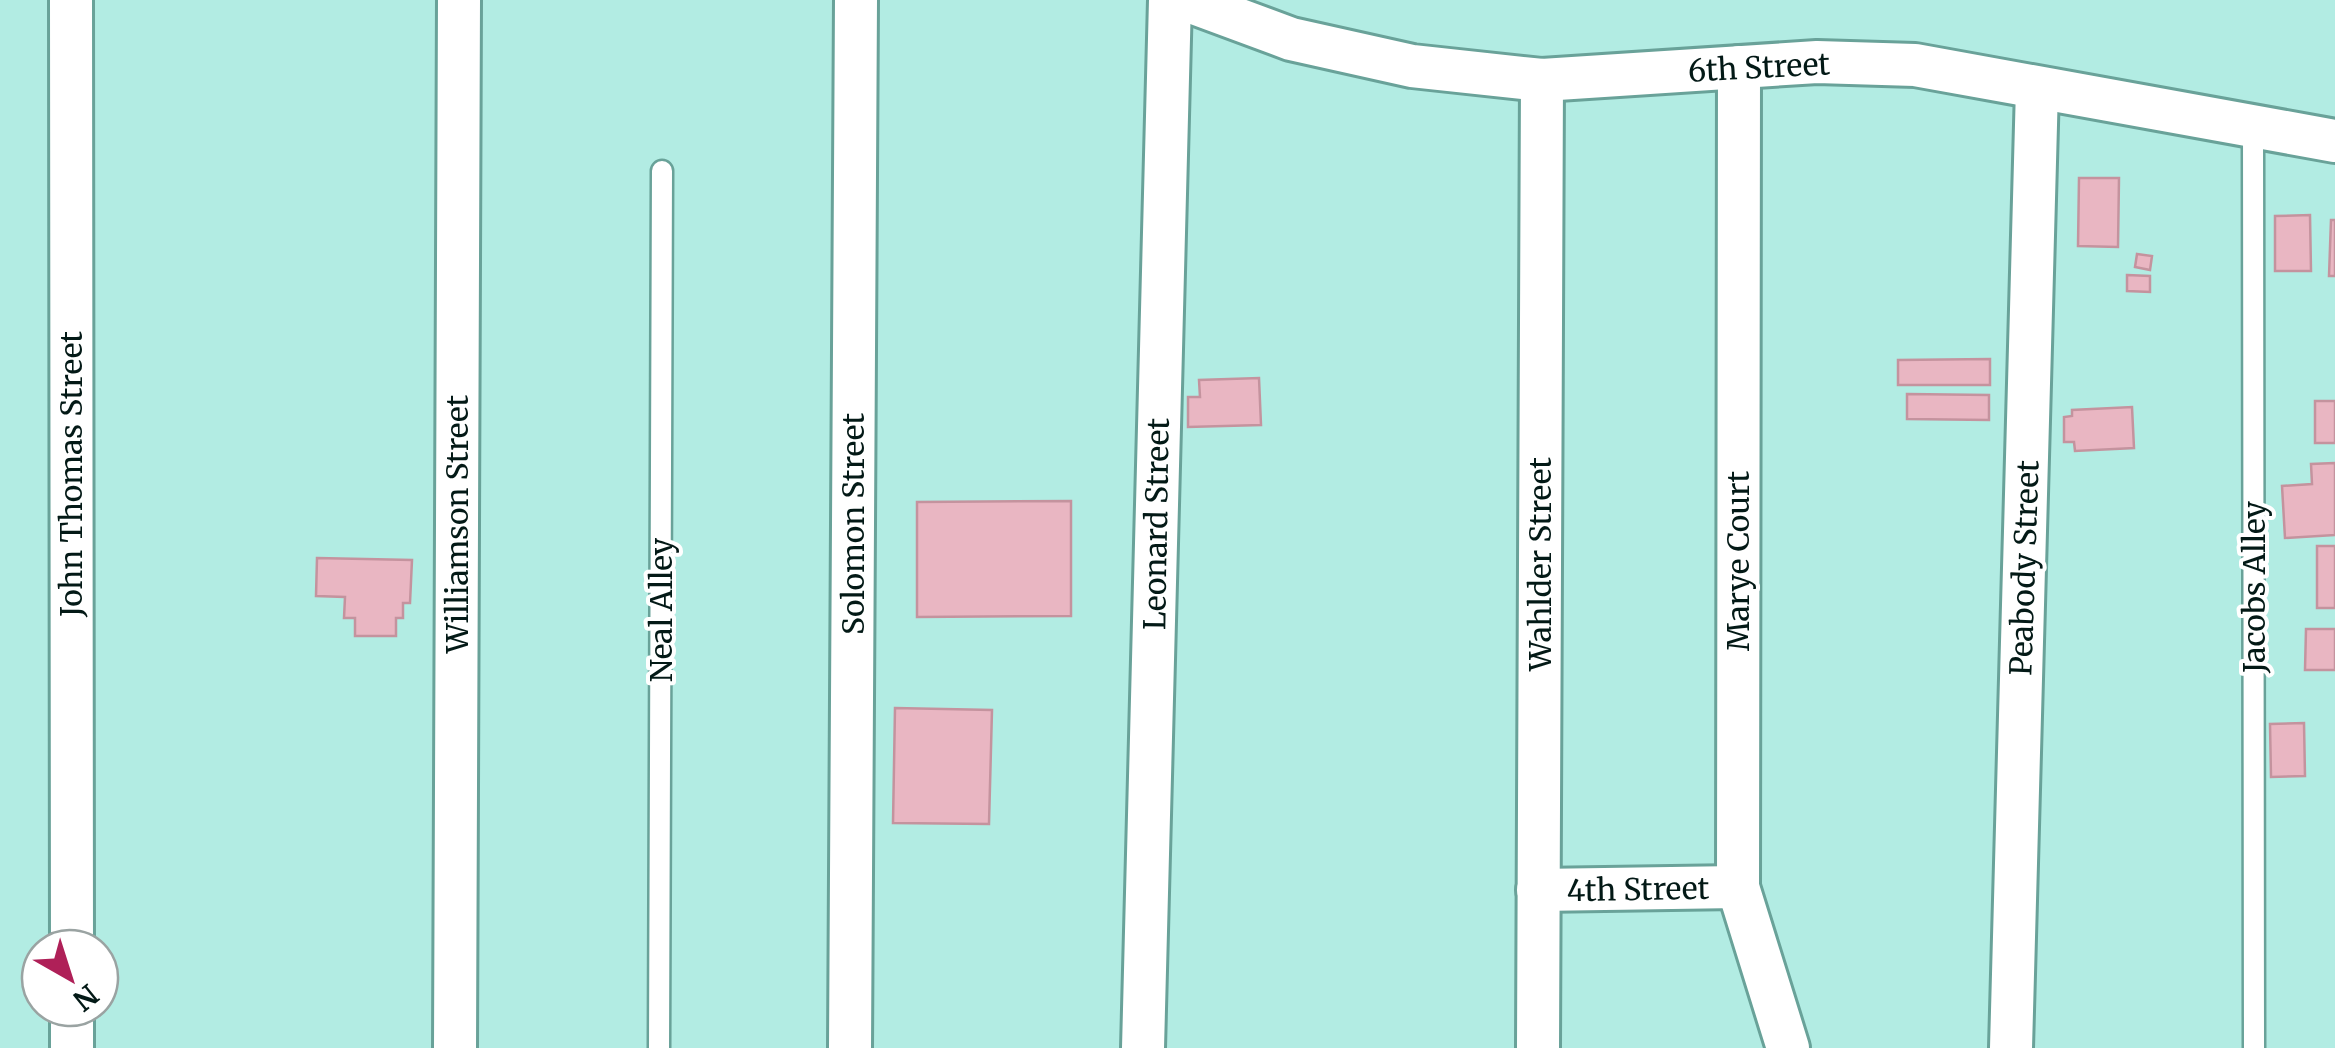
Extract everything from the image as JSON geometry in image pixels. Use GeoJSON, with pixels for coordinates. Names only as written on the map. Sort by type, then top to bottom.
{"type":"FeatureCollection","features":[{"type":"Feature","properties":{"kind":"street","name":"John Thomas Street"},"geometry":{"type":"LineString","coordinates":[[71,0],[72,928]]}},
{"type":"Feature","properties":{"kind":"street","name":"Williamson Street"},"geometry":{"type":"LineString","coordinates":[[455,1048],[458,0]]}},
{"type":"Feature","properties":{"kind":"street","name":"Solomon Street"},"geometry":{"type":"LineString","coordinates":[[850,1048],[856,0]]}},
{"type":"Feature","properties":{"kind":"street","name":"Leonard Street"},"geometry":{"type":"LineString","coordinates":[[1143,1048],[1170,0]]}},
{"type":"Feature","properties":{"kind":"street","name":"6th Street"},"geometry":{"type":"LineString","coordinates":[[1186,0],[1308,42],[1412,66],[1542,80],[1817,62],[1915,65],[2335,141]]}},
{"type":"Feature","properties":{"kind":"street","name":"Marye Court"},"geometry":{"type":"LineString","coordinates":[[1738,68],[1738,887],[1788,1048]]}},
{"type":"Feature","properties":{"kind":"street","name":"Wahlder Street"},"geometry":{"type":"LineString","coordinates":[[1538,1048],[1542,80]]}},
{"type":"Feature","properties":{"kind":"street","name":"Peabody Street"},"geometry":{"type":"LineString","coordinates":[[2012,1048],[2037,88]]}},
{"type":"Feature","properties":{"kind":"street","name":"4th Street"},"geometry":{"type":"LineString","coordinates":[[1538,890],[1738,887]]}},
{"type":"Feature","properties":{"kind":"lane","name":"Jacobs Alley"},"geometry":{"type":"LineString","coordinates":[[2253,125],[2254,1048]]}},
{"type":"Feature","properties":{"kind":"lane","name":"Neal Alley"},"geometry":{"type":"LineString","coordinates":[[659,1048],[662,171]]}},
{"type":"Feature","properties":{"kind":"building"},"geometry":{"type":"Polygon","coordinates":[[[2079,178],[2119,178],[2118,247],[2078,246],[2079,178]]]}},
{"type":"Feature","properties":{"kind":"building"},"geometry":{"type":"Polygon","coordinates":[[[2310,215],[2311,271],[2275,271],[2275,216],[2310,215]]]}},
{"type":"Feature","properties":{"kind":"building"},"geometry":{"type":"Polygon","coordinates":[[[2331,220],[2335,220],[2335,276],[2329,276],[2331,220]]]}},
{"type":"Feature","properties":{"kind":"building"},"geometry":{"type":"Polygon","coordinates":[[[2137,254],[2152,256],[2150,270],[2135,267],[2137,254]]]}},
{"type":"Feature","properties":{"kind":"building"},"geometry":{"type":"Polygon","coordinates":[[[2127,275],[2150,276],[2150,292],[2127,291],[2127,275]]]}},
{"type":"Feature","properties":{"kind":"building"},"geometry":{"type":"Polygon","coordinates":[[[1990,359],[1990,385],[1898,385],[1898,360],[1990,359]]]}},
{"type":"Feature","properties":{"kind":"building"},"geometry":{"type":"Polygon","coordinates":[[[1259,378],[1261,425],[1188,427],[1188,397],[1200,397],[1199,380],[1259,378]]]}},
{"type":"Feature","properties":{"kind":"building"},"geometry":{"type":"Polygon","coordinates":[[[1907,394],[1989,395],[1989,420],[1907,419],[1907,394]]]}},
{"type":"Feature","properties":{"kind":"building"},"geometry":{"type":"Polygon","coordinates":[[[2315,401],[2335,401],[2335,443],[2315,443],[2315,401]]]}},
{"type":"Feature","properties":{"kind":"building"},"geometry":{"type":"Polygon","coordinates":[[[2132,407],[2134,448],[2075,451],[2074,442],[2064,442],[2064,417],[2072,416],[2072,410],[2132,407]]]}},
{"type":"Feature","properties":{"kind":"building"},"geometry":{"type":"Polygon","coordinates":[[[2335,463],[2335,535],[2285,538],[2282,486],[2312,484],[2311,464],[2335,463]]]}},
{"type":"Feature","properties":{"kind":"building"},"geometry":{"type":"Polygon","coordinates":[[[1071,501],[1071,616],[917,617],[917,502],[1071,501]]]}},
{"type":"Feature","properties":{"kind":"building"},"geometry":{"type":"Polygon","coordinates":[[[2317,546],[2335,546],[2335,608],[2317,608],[2317,546]]]}},
{"type":"Feature","properties":{"kind":"building"},"geometry":{"type":"Polygon","coordinates":[[[317,558],[412,560],[410,603],[403,603],[403,618],[396,618],[396,636],[355,636],[355,618],[344,618],[345,597],[316,596],[317,558]]]}},
{"type":"Feature","properties":{"kind":"building"},"geometry":{"type":"Polygon","coordinates":[[[2306,629],[2335,629],[2335,670],[2305,670],[2306,629]]]}},
{"type":"Feature","properties":{"kind":"building"},"geometry":{"type":"Polygon","coordinates":[[[895,708],[992,710],[989,824],[893,823],[895,708]]]}},
{"type":"Feature","properties":{"kind":"building"},"geometry":{"type":"Polygon","coordinates":[[[2304,723],[2305,776],[2271,777],[2270,724],[2304,723]]]}}]}
